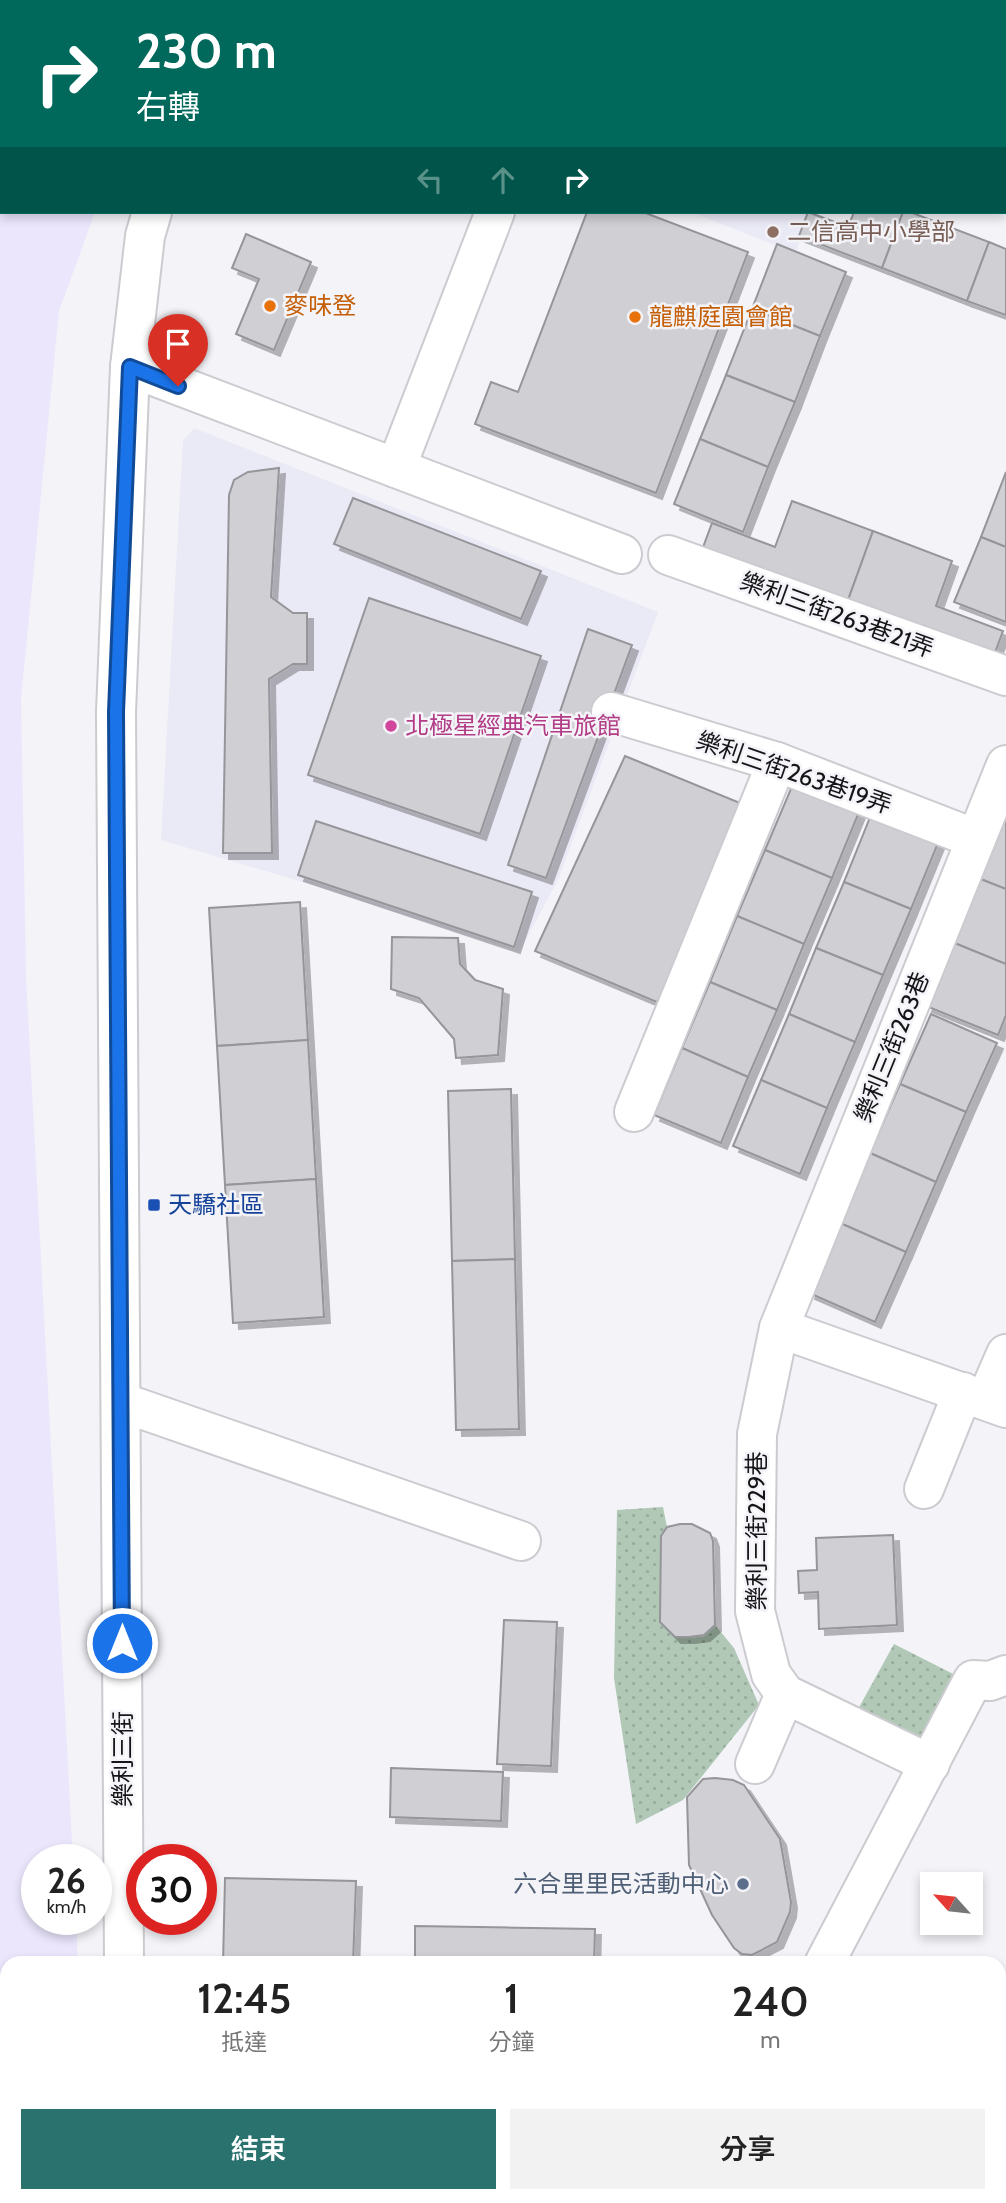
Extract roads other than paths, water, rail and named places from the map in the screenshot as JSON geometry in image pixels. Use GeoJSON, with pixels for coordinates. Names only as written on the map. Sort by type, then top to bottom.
{"type":"FeatureCollection","features":[{"type":"Feature","properties":{"kind":"street","name":"樂利三街"},"geometry":{"type":"LineString","coordinates":[[124,1956],[116,712],[130,367],[145,236],[151,214]]}},
{"type":"Feature","properties":{"kind":"street"},"geometry":{"type":"LineString","coordinates":[[396,468],[494,214]]}},
{"type":"Feature","properties":{"kind":"street"},"geometry":{"type":"LineString","coordinates":[[130,367],[622,554]]}},
{"type":"Feature","properties":{"kind":"street","name":"樂利三街263巷21弄"},"geometry":{"type":"LineString","coordinates":[[668,555],[1006,676]]}},
{"type":"Feature","properties":{"kind":"street","name":"樂利三街263巷19弄"},"geometry":{"type":"LineString","coordinates":[[611,712],[777,762],[975,839]]}},
{"type":"Feature","properties":{"kind":"street"},"geometry":{"type":"LineString","coordinates":[[634,1112],[777,762]]}},
{"type":"Feature","properties":{"kind":"street","name":"樂利三街263巷"},"geometry":{"type":"LineString","coordinates":[[779,1328],[1006,765]]}},
{"type":"Feature","properties":{"kind":"street"},"geometry":{"type":"LineString","coordinates":[[779,1328],[985,1400]]}},
{"type":"Feature","properties":{"kind":"street","name":"樂利三街229巷"},"geometry":{"type":"LineString","coordinates":[[779,1328],[757,1434],[755,1611],[771,1674],[785,1694]]}},
{"type":"Feature","properties":{"kind":"street"},"geometry":{"type":"LineString","coordinates":[[924,1489],[985,1400],[1006,1354]]}},
{"type":"Feature","properties":{"kind":"street"},"geometry":{"type":"LineString","coordinates":[[121,1402],[521,1541]]}},
{"type":"Feature","properties":{"kind":"street"},"geometry":{"type":"LineString","coordinates":[[828,1956],[972,1681],[998,1678]]}},
{"type":"Feature","properties":{"kind":"street"},"geometry":{"type":"LineString","coordinates":[[755,1764],[785,1694],[930,1764]]}},
{"type":"Feature","properties":{"kind":"place","name":"二信高中小學部"},"geometry":{"type":"Point","coordinates":[773,232]}},
{"type":"Feature","properties":{"kind":"place","name":"麥味登"},"geometry":{"type":"Point","coordinates":[270,306]}},
{"type":"Feature","properties":{"kind":"place","name":"龍麒庭園會館"},"geometry":{"type":"Point","coordinates":[635,317]}},
{"type":"Feature","properties":{"kind":"place","name":"北極星經典汽車旅館"},"geometry":{"type":"Point","coordinates":[391,726]}},
{"type":"Feature","properties":{"kind":"place","name":"天驕社區"},"geometry":{"type":"Point","coordinates":[154,1205]}},
{"type":"Feature","properties":{"kind":"place","name":"六合里里民活動中心"},"geometry":{"type":"Point","coordinates":[743,1884]}}]}
